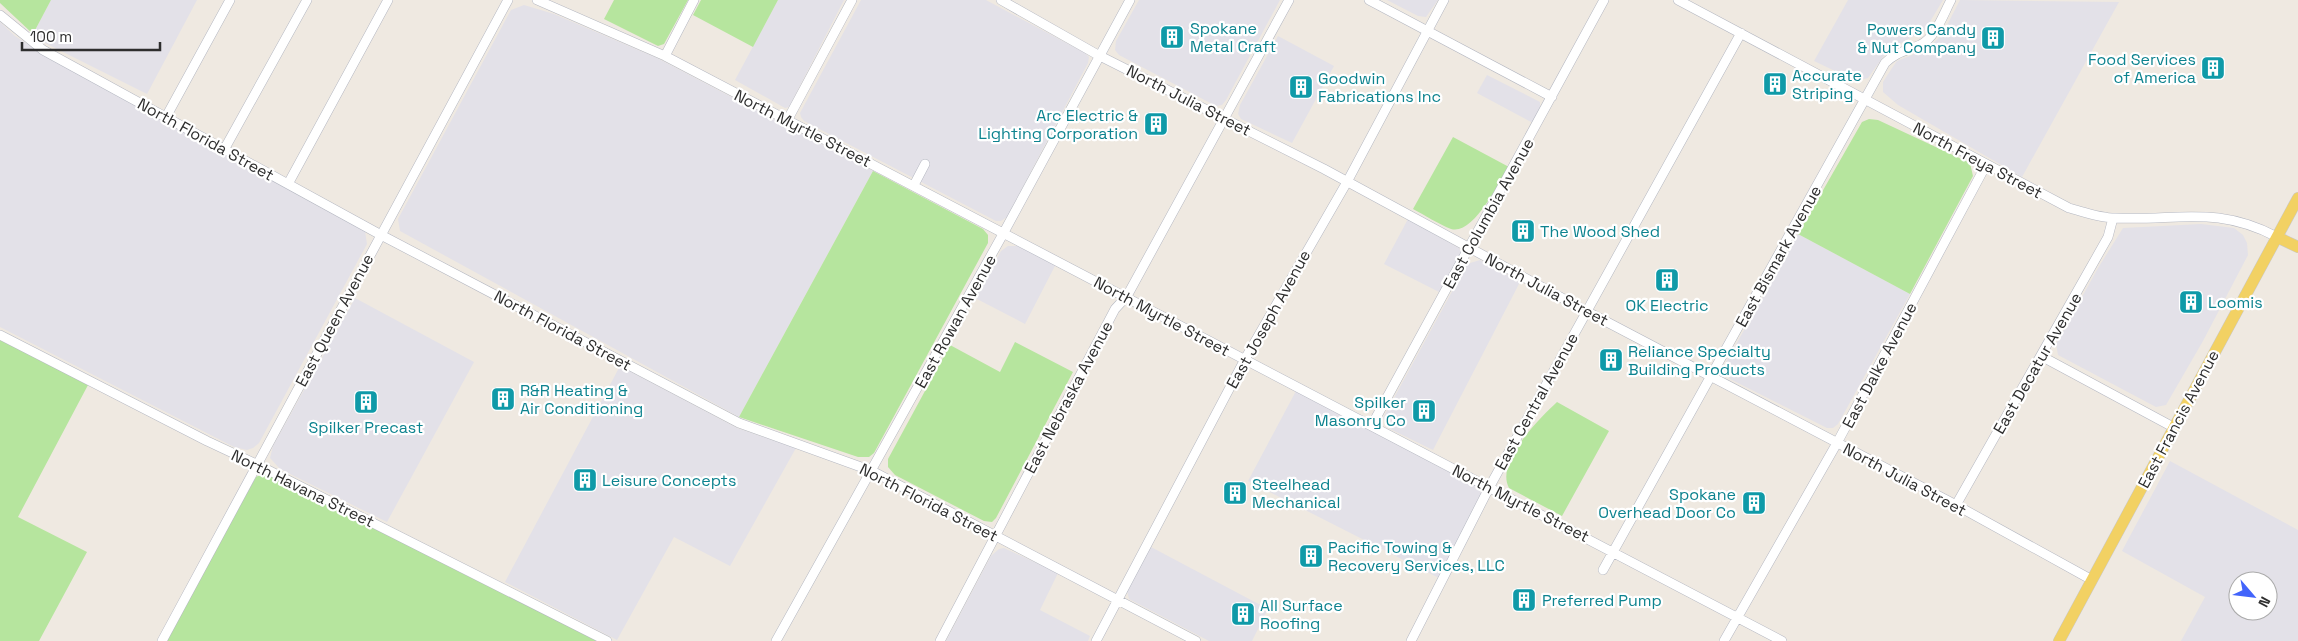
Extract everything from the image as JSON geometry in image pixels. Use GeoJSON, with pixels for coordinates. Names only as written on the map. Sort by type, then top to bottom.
{"type":"FeatureCollection","features":[{"type":"Feature","properties":{"kind":"main road","name":"East Francis Avenue"},"geometry":{"type":"LineString","coordinates":[[2059,641],[2298,198]]}},
{"type":"Feature","properties":{"kind":"main road","name":"North Freya Street"},"geometry":{"type":"LineString","coordinates":[[2277,236],[2298,247]]}},
{"type":"Feature","properties":{"kind":"street"},"geometry":{"type":"LineString","coordinates":[[166,117],[230,0]]}},
{"type":"Feature","properties":{"kind":"street"},"geometry":{"type":"LineString","coordinates":[[225,148],[306,0]]}},
{"type":"Feature","properties":{"kind":"street"},"geometry":{"type":"LineString","coordinates":[[288,184],[388,0]]}},
{"type":"Feature","properties":{"kind":"street","name":"East Queen Avenue"},"geometry":{"type":"LineString","coordinates":[[162,641],[508,0]]}},
{"type":"Feature","properties":{"kind":"street","name":"North Myrtle Street"},"geometry":{"type":"LineString","coordinates":[[537,0],[560,4],[788,119],[1003,234],[1127,296],[1782,641]]}},
{"type":"Feature","properties":{"kind":"street"},"geometry":{"type":"LineString","coordinates":[[664,56],[694,0]]}},
{"type":"Feature","properties":{"kind":"street"},"geometry":{"type":"LineString","coordinates":[[788,119],[852,0]]}},
{"type":"Feature","properties":{"kind":"street","name":"East Rowan Avenue"},"geometry":{"type":"LineString","coordinates":[[776,641],[1003,234],[1098,55],[1130,0]]}},
{"type":"Feature","properties":{"kind":"street","name":"East Nebraska Avenue"},"geometry":{"type":"LineString","coordinates":[[940,641],[1115,309],[1127,296],[1289,0]]}},
{"type":"Feature","properties":{"kind":"street"},"geometry":{"type":"LineString","coordinates":[[1369,0],[1552,97]]}},
{"type":"Feature","properties":{"kind":"street","name":"East Joseph Avenue"},"geometry":{"type":"LineString","coordinates":[[1096,641],[1245,359],[1347,182],[1444,0]]}},
{"type":"Feature","properties":{"kind":"street","name":"East Columbia Avenue"},"geometry":{"type":"LineString","coordinates":[[1372,425],[1604,0]]}},
{"type":"Feature","properties":{"kind":"street","name":"North Freya Street"},"geometry":{"type":"LineString","coordinates":[[1678,0],[2070,208],[2113,218],[2221,217],[2242,221],[2277,236]]}},
{"type":"Feature","properties":{"kind":"street","name":"East Bismark Avenue"},"geometry":{"type":"LineString","coordinates":[[1604,570],[1710,375],[1885,63],[1895,53],[1920,44],[1932,35],[1951,0]]}},
{"type":"Feature","properties":{"kind":"street","name":"North Julia Street"},"geometry":{"type":"LineString","coordinates":[[1007,1],[1098,55],[1347,182],[1586,311],[1956,505],[2092,580]]}},
{"type":"Feature","properties":{"kind":"street","name":"North Florida Street"},"geometry":{"type":"LineString","coordinates":[[0,15],[43,50],[381,234],[739,422],[872,471],[1196,641]]}},
{"type":"Feature","properties":{"kind":"street","name":"East Central Avenue"},"geometry":{"type":"LineString","coordinates":[[1411,641],[1490,486],[1741,33]]}},
{"type":"Feature","properties":{"kind":"street"},"geometry":{"type":"LineString","coordinates":[[914,185],[925,164]]}},
{"type":"Feature","properties":{"kind":"street","name":"East Dalke Avenue"},"geometry":{"type":"LineString","coordinates":[[1724,641],[1836,443],[1986,165]]}},
{"type":"Feature","properties":{"kind":"street","name":"East Decatur Avenue"},"geometry":{"type":"LineString","coordinates":[[1956,505],[2108,237],[2113,218]]}},
{"type":"Feature","properties":{"kind":"street","name":"North Havana Street"},"geometry":{"type":"LineString","coordinates":[[0,335],[206,442],[256,464],[606,641]]}},
{"type":"Feature","properties":{"kind":"street"},"geometry":{"type":"LineString","coordinates":[[2041,356],[2173,427]]}},
{"type":"Feature","properties":{"kind":"shaded area"},"geometry":{"type":"Polygon","coordinates":[[[51,0],[197,0],[147,94],[47,44],[33,34],[51,0]]]}},
{"type":"Feature","properties":{"kind":"shaded area"},"geometry":{"type":"Polygon","coordinates":[[[778,0],[844,0],[789,107],[785,108],[735,80],[778,0]]]}},
{"type":"Feature","properties":{"kind":"shaded area"},"geometry":{"type":"Polygon","coordinates":[[[861,0],[986,0],[1085,53],[1089,57],[1088,63],[1007,217],[1001,221],[996,221],[804,121],[801,117],[800,113],[861,0]]]}},
{"type":"Feature","properties":{"kind":"shaded area"},"geometry":{"type":"Polygon","coordinates":[[[1139,0],[1280,0],[1226,100],[1222,105],[1216,106],[1119,55],[1115,50],[1116,41],[1139,0]]]}},
{"type":"Feature","properties":{"kind":"shaded area"},"geometry":{"type":"Polygon","coordinates":[[[1387,0],[1438,0],[1426,17],[1418,16],[1387,0]]]}},
{"type":"Feature","properties":{"kind":"shaded area"},"geometry":{"type":"Polygon","coordinates":[[[1848,0],[1943,0],[1925,30],[1888,50],[1868,78],[1856,81],[1814,61],[1848,0]]]}},
{"type":"Feature","properties":{"kind":"shaded area"},"geometry":{"type":"Polygon","coordinates":[[[1960,0],[2119,2],[2022,177],[1898,105],[1883,92],[1883,82],[1897,61],[1922,51],[1933,44],[1943,33],[1960,0]]]}},
{"type":"Feature","properties":{"kind":"shaded area"},"geometry":{"type":"Polygon","coordinates":[[[524,5],[554,14],[657,58],[873,171],[739,417],[400,231],[398,219],[511,10],[524,5]]]}},
{"type":"Feature","properties":{"kind":"shaded area"},"geometry":{"type":"Polygon","coordinates":[[[0,22],[15,36],[46,56],[365,231],[367,244],[259,443],[253,448],[247,450],[234,447],[0,327],[0,22]]]}},
{"type":"Feature","properties":{"kind":"shaded area"},"geometry":{"type":"Polygon","coordinates":[[[1278,36],[1334,66],[1292,143],[1241,119],[1238,114],[1240,105],[1278,36]]]}},
{"type":"Feature","properties":{"kind":"shaded area"},"geometry":{"type":"Polygon","coordinates":[[[1487,75],[1540,102],[1540,109],[1533,123],[1477,93],[1487,75]]]}},
{"type":"Feature","properties":{"kind":"shaded area"},"geometry":{"type":"Polygon","coordinates":[[[1408,219],[1459,248],[1462,253],[1441,293],[1384,264],[1408,219]]]}},
{"type":"Feature","properties":{"kind":"shaded area"},"geometry":{"type":"Polygon","coordinates":[[[2201,224],[2234,228],[2243,235],[2247,243],[2248,255],[2203,341],[2166,405],[2156,407],[2058,355],[2056,344],[2098,268],[2123,228],[2201,224]]]}},
{"type":"Feature","properties":{"kind":"shaded area"},"geometry":{"type":"Polygon","coordinates":[[[1798,234],[1910,294],[1838,424],[1833,428],[1827,428],[1730,379],[1726,372],[1725,364],[1798,234]]]}},
{"type":"Feature","properties":{"kind":"shaded area"},"geometry":{"type":"Polygon","coordinates":[[[1008,246],[1018,246],[1056,264],[1025,324],[975,298],[1001,251],[1008,246]]]}},
{"type":"Feature","properties":{"kind":"shaded area"},"geometry":{"type":"Polygon","coordinates":[[[1480,260],[1520,282],[1433,450],[1390,429],[1383,418],[1467,264],[1480,260]]]}},
{"type":"Feature","properties":{"kind":"shaded area"},"geometry":{"type":"Polygon","coordinates":[[[355,298],[474,362],[387,522],[280,469],[270,458],[273,446],[355,298]]]}},
{"type":"Feature","properties":{"kind":"shaded area"},"geometry":{"type":"Polygon","coordinates":[[[620,366],[737,428],[796,448],[730,566],[674,537],[617,640],[505,582],[620,366]]]}},
{"type":"Feature","properties":{"kind":"shaded area"},"geometry":{"type":"Polygon","coordinates":[[[1296,391],[1480,485],[1481,495],[1439,578],[1248,481],[1296,391]]]}},
{"type":"Feature","properties":{"kind":"shaded area"},"geometry":{"type":"Polygon","coordinates":[[[2170,461],[2298,530],[2298,641],[2181,641],[2205,597],[2122,551],[2170,461]]]}},
{"type":"Feature","properties":{"kind":"shaded area"},"geometry":{"type":"Polygon","coordinates":[[[1151,547],[1268,609],[1252,641],[1209,641],[1129,599],[1127,591],[1151,547]]]}},
{"type":"Feature","properties":{"kind":"shaded area"},"geometry":{"type":"Polygon","coordinates":[[[1004,548],[1058,573],[1040,610],[1090,636],[1088,641],[946,641],[991,556],[999,549],[1004,548]]]}},
{"type":"Feature","properties":{"kind":"green space"},"geometry":{"type":"Polygon","coordinates":[[[0,0],[51,0],[33,34],[0,3],[0,0]]]}},
{"type":"Feature","properties":{"kind":"green space"},"geometry":{"type":"Polygon","coordinates":[[[614,0],[688,0],[664,44],[658,46],[604,19],[614,0]]]}},
{"type":"Feature","properties":{"kind":"green space"},"geometry":{"type":"Polygon","coordinates":[[[701,0],[778,0],[753,47],[693,15],[701,0]]]}},
{"type":"Feature","properties":{"kind":"green space"},"geometry":{"type":"Polygon","coordinates":[[[1869,119],[1878,120],[1970,163],[1973,176],[1910,294],[1798,234],[1862,122],[1869,119]]]}},
{"type":"Feature","properties":{"kind":"green space"},"geometry":{"type":"Polygon","coordinates":[[[1453,137],[1509,167],[1492,195],[1476,216],[1459,229],[1446,227],[1413,209],[1453,137]]]}},
{"type":"Feature","properties":{"kind":"green space"},"geometry":{"type":"Polygon","coordinates":[[[873,171],[983,229],[988,235],[988,243],[874,453],[869,457],[858,457],[739,417],[873,171]]]}},
{"type":"Feature","properties":{"kind":"green space"},"geometry":{"type":"Polygon","coordinates":[[[0,338],[88,385],[18,517],[87,552],[39,641],[0,641],[0,338]]]}},
{"type":"Feature","properties":{"kind":"green space"},"geometry":{"type":"Polygon","coordinates":[[[1015,342],[1073,372],[996,518],[992,522],[984,521],[895,475],[888,467],[888,459],[950,345],[1000,372],[1015,342]]]}},
{"type":"Feature","properties":{"kind":"green space"},"geometry":{"type":"Polygon","coordinates":[[[1557,402],[1609,431],[1562,516],[1509,488],[1506,478],[1513,454],[1521,442],[1557,402]]]}},
{"type":"Feature","properties":{"kind":"green space"},"geometry":{"type":"Polygon","coordinates":[[[270,475],[600,641],[165,641],[256,477],[270,475]]]}},
{"type":"Feature","properties":{"kind":"place","name":"Spokane Metal Craft"},"geometry":{"type":"Point","coordinates":[1172,37]}},
{"type":"Feature","properties":{"kind":"place","name":"Powers Candy & Nut Company"},"geometry":{"type":"Point","coordinates":[1993,38]}},
{"type":"Feature","properties":{"kind":"place","name":"Food Services of America"},"geometry":{"type":"Point","coordinates":[2213,68]}},
{"type":"Feature","properties":{"kind":"place","name":"Accurate Striping"},"geometry":{"type":"Point","coordinates":[1775,84]}},
{"type":"Feature","properties":{"kind":"place","name":"Goodwin Fabrications Inc"},"geometry":{"type":"Point","coordinates":[1301,87]}},
{"type":"Feature","properties":{"kind":"place","name":"Arc Electric & Lighting Corporation"},"geometry":{"type":"Point","coordinates":[1156,124]}},
{"type":"Feature","properties":{"kind":"place","name":"The Wood Shed"},"geometry":{"type":"Point","coordinates":[1523,231]}},
{"type":"Feature","properties":{"kind":"place","name":"OK Electric"},"geometry":{"type":"Point","coordinates":[1667,280]}},
{"type":"Feature","properties":{"kind":"place","name":"Loomis"},"geometry":{"type":"Point","coordinates":[2191,302]}},
{"type":"Feature","properties":{"kind":"place","name":"Reliance Specialty Building Products"},"geometry":{"type":"Point","coordinates":[1611,360]}},
{"type":"Feature","properties":{"kind":"place","name":"R&R Heating & Air Conditioning"},"geometry":{"type":"Point","coordinates":[503,399]}},
{"type":"Feature","properties":{"kind":"place","name":"Spilker Precast"},"geometry":{"type":"Point","coordinates":[366,402]}},
{"type":"Feature","properties":{"kind":"place","name":"Spilker Masonry Co"},"geometry":{"type":"Point","coordinates":[1424,411]}},
{"type":"Feature","properties":{"kind":"place","name":"Leisure Concepts"},"geometry":{"type":"Point","coordinates":[585,480]}},
{"type":"Feature","properties":{"kind":"place","name":"Steelhead Mechanical"},"geometry":{"type":"Point","coordinates":[1235,493]}},
{"type":"Feature","properties":{"kind":"place","name":"Spokane Overhead Door Co"},"geometry":{"type":"Point","coordinates":[1754,503]}},
{"type":"Feature","properties":{"kind":"place","name":"Pacific Towing & Recovery Services, LLC"},"geometry":{"type":"Point","coordinates":[1311,556]}},
{"type":"Feature","properties":{"kind":"place","name":"Preferred Pump"},"geometry":{"type":"Point","coordinates":[1524,600]}},
{"type":"Feature","properties":{"kind":"place","name":"All Surface Roofing"},"geometry":{"type":"Point","coordinates":[1243,614]}}]}
